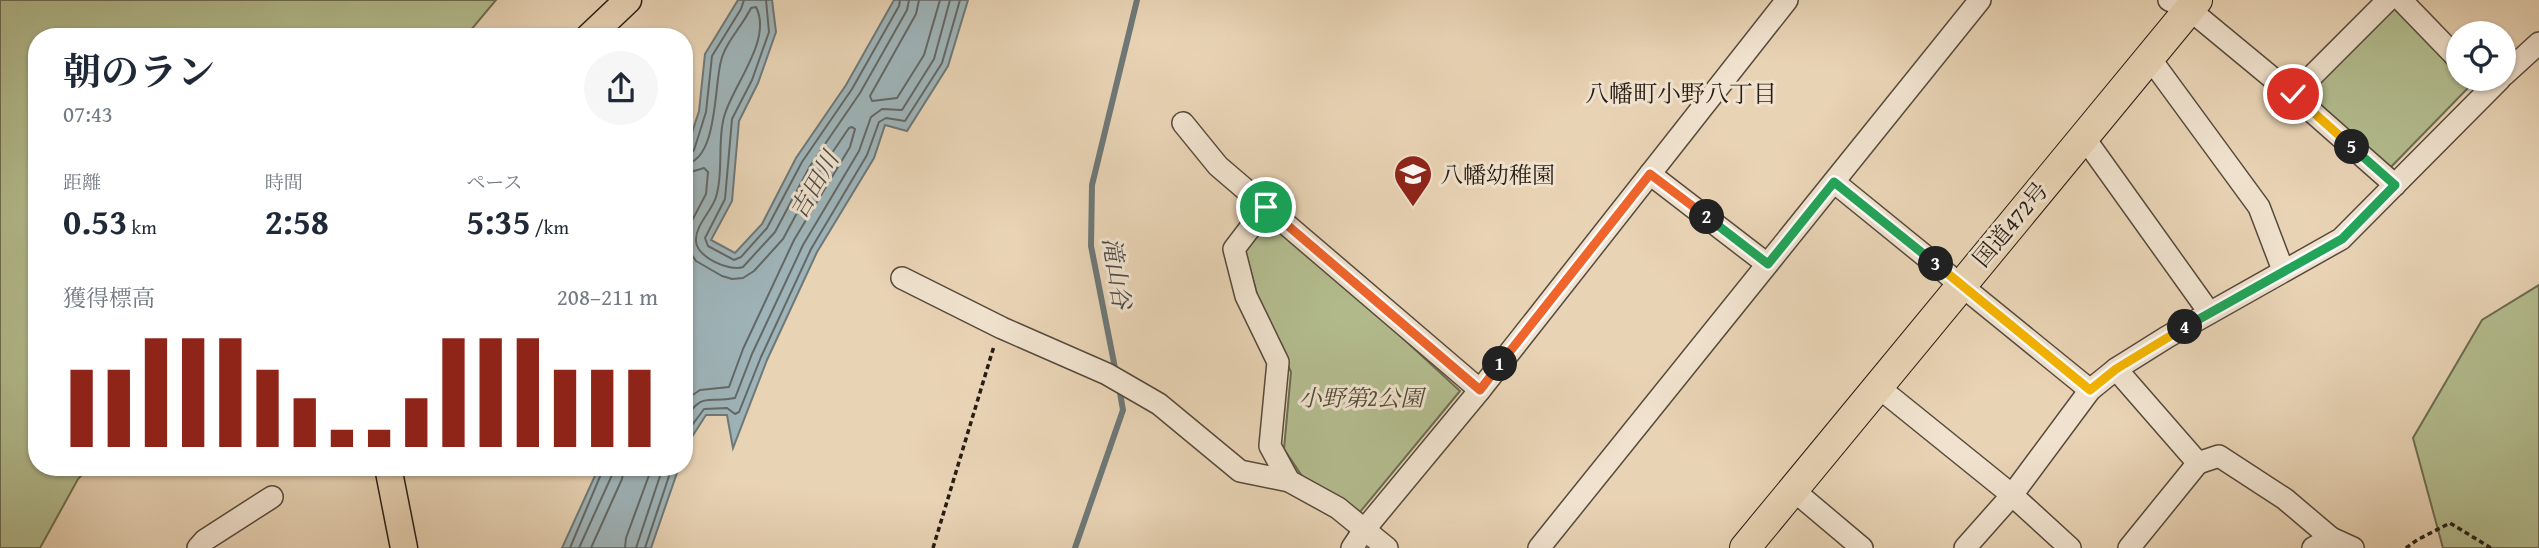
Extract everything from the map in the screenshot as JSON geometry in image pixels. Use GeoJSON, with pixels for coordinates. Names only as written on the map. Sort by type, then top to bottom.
{"type":"FeatureCollection","features":[{"type":"Feature","properties":{"kind":"highway","name":"国道472号"},"geometry":{"type":"LineString","coordinates":[[1745,548],[2149,57],[2185,3]]}},
{"type":"Feature","properties":{"kind":"main road"},"geometry":{"type":"LineString","coordinates":[[598,28],[628,0]]}},
{"type":"Feature","properties":{"kind":"main road"},"geometry":{"type":"LineString","coordinates":[[390,476],[404,548]]}},
{"type":"Feature","properties":{"kind":"street"},"geometry":{"type":"LineString","coordinates":[[1352,548],[1787,0]]}},
{"type":"Feature","properties":{"kind":"street"},"geometry":{"type":"LineString","coordinates":[[1539,548],[1980,0]]}},
{"type":"Feature","properties":{"kind":"street"},"geometry":{"type":"LineString","coordinates":[[2293,94],[2388,0]]}},
{"type":"Feature","properties":{"kind":"street"},"geometry":{"type":"LineString","coordinates":[[2401,0],[2446,47]]}},
{"type":"Feature","properties":{"kind":"street"},"geometry":{"type":"LineString","coordinates":[[2185,3],[2395,185]]}},
{"type":"Feature","properties":{"kind":"street"},"geometry":{"type":"LineString","coordinates":[[2516,62],[2539,43]]}},
{"type":"Feature","properties":{"kind":"street"},"geometry":{"type":"LineString","coordinates":[[2149,57],[2259,207],[2283,270]]}},
{"type":"Feature","properties":{"kind":"street"},"geometry":{"type":"LineString","coordinates":[[1965,548],[2012,495],[2090,390],[2116,369],[2209,312],[2342,239],[2483,91]]}},
{"type":"Feature","properties":{"kind":"street"},"geometry":{"type":"LineString","coordinates":[[1183,123],[1218,166],[1480,390]]}},
{"type":"Feature","properties":{"kind":"street"},"geometry":{"type":"LineString","coordinates":[[2083,136],[2209,312]]}},
{"type":"Feature","properties":{"kind":"street"},"geometry":{"type":"LineString","coordinates":[[1650,174],[1768,264]]}},
{"type":"Feature","properties":{"kind":"street"},"geometry":{"type":"LineString","coordinates":[[1834,182],[2090,390]]}},
{"type":"Feature","properties":{"kind":"street"},"geometry":{"type":"LineString","coordinates":[[1266,207],[1234,249],[1245,296],[1278,362],[1270,446],[1290,481]]}},
{"type":"Feature","properties":{"kind":"street"},"geometry":{"type":"LineString","coordinates":[[902,278],[1002,328],[1107,374],[1158,404],[1240,471],[1290,481],[1338,508],[1387,548]]}},
{"type":"Feature","properties":{"kind":"street"},"geometry":{"type":"LineString","coordinates":[[2116,369],[2198,463]]}},
{"type":"Feature","properties":{"kind":"street"},"geometry":{"type":"LineString","coordinates":[[1877,386],[2012,495],[2070,548]]}},
{"type":"Feature","properties":{"kind":"street"},"geometry":{"type":"LineString","coordinates":[[2129,548],[2198,463],[2220,456],[2285,499],[2322,543],[2353,548]]}},
{"type":"Feature","properties":{"kind":"street"},"geometry":{"type":"LineString","coordinates":[[1792,489],[1863,548]]}},
{"type":"Feature","properties":{"kind":"street"},"geometry":{"type":"LineString","coordinates":[[198,548],[205,540],[272,497]]}},
{"type":"Feature","properties":{"kind":"path"},"geometry":{"type":"LineString","coordinates":[[933,548],[1002,328]]}},
{"type":"Feature","properties":{"kind":"path"},"geometry":{"type":"LineString","coordinates":[[2406,548],[2450,523],[2491,548]]}},
{"type":"Feature","properties":{"kind":"green space"},"geometry":{"type":"Polygon","coordinates":[[[0,0],[496,0],[473,28],[28,28],[28,476],[81,476],[40,548],[0,548],[0,0]]]}},
{"type":"Feature","properties":{"kind":"green space"},"geometry":{"type":"Polygon","coordinates":[[[2395,2],[2446,62],[2446,91],[2465,91],[2389,169],[2305,94],[2395,2]]]}},
{"type":"Feature","properties":{"kind":"green space","name":"小野第2公園"},"geometry":{"type":"Polygon","coordinates":[[[1267,220],[1369,307],[1460,391],[1360,512],[1302,476],[1284,449],[1291,372],[1258,298],[1245,250],[1267,220]]]}},
{"type":"Feature","properties":{"kind":"green space"},"geometry":{"type":"Polygon","coordinates":[[[2539,285],[2539,548],[2443,548],[2413,438],[2482,320],[2539,285]]]}},
{"type":"Feature","properties":{"kind":"water","name":"吉田川"},"geometry":{"type":"Polygon","coordinates":[[[738,0],[772,0],[776,32],[758,83],[739,121],[732,201],[711,240],[735,253],[762,224],[796,158],[846,85],[894,0],[968,0],[948,66],[907,131],[885,125],[874,158],[817,252],[767,360],[733,448],[727,415],[706,415],[693,435],[693,130],[699,111],[705,54],[738,0]]]}},
{"type":"Feature","properties":{"kind":"water"},"geometry":{"type":"Polygon","coordinates":[[[595,476],[676,476],[651,548],[562,548],[595,476]]]}},
{"type":"Feature","properties":{"kind":"waterway","name":"滝山谷"},"geometry":{"type":"LineString","coordinates":[[1116,373],[1091,246],[1092,185],[1137,0]]}},
{"type":"Feature","properties":{"kind":"waterway","name":"滝山谷"},"geometry":{"type":"LineString","coordinates":[[1075,548],[1123,410],[1119,387]]}},
{"type":"Feature","properties":{"kind":"place","name":"八幡幼稚園"},"geometry":{"type":"Point","coordinates":[1413,208]}},
{"type":"Feature","properties":{"kind":"district","name":"八幡町小野八丁目"},"geometry":{"type":"Point","coordinates":[1681,93]}},
{"type":"Feature","properties":{"kind":"route"},"geometry":{"type":"LineString","coordinates":[[1266,207],[1480,390],[1650,174],[1768,264],[1834,182],[2090,390],[2116,369],[2167,337],[2342,239],[2395,185],[2293,94]]}}]}
